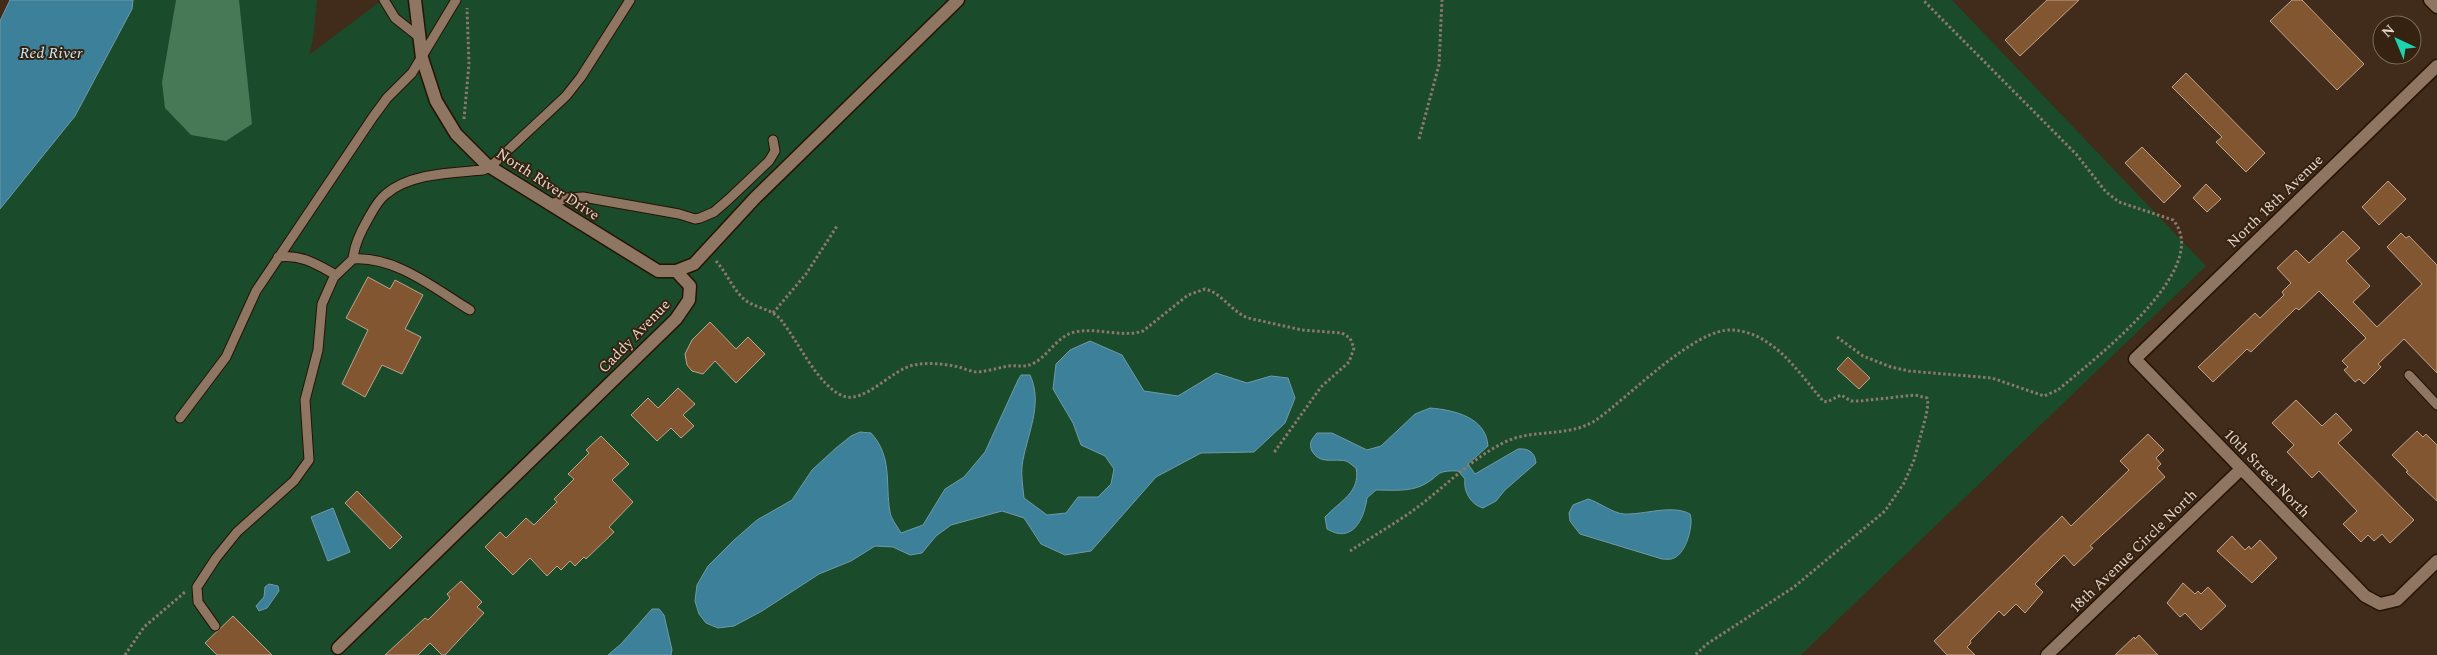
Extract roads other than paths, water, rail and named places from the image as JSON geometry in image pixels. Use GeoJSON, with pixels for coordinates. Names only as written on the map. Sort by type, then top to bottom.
{"type":"FeatureCollection","features":[{"type":"Feature","properties":{"kind":"street","name":"North River Drive"},"geometry":{"type":"LineString","coordinates":[[415,0],[422,58],[436,101],[460,137],[490,167],[549,205],[658,271],[676,271]]}},
{"type":"Feature","properties":{"kind":"street"},"geometry":{"type":"LineString","coordinates":[[676,271],[694,264],[755,198],[958,0]]}},
{"type":"Feature","properties":{"kind":"street"},"geometry":{"type":"LineString","coordinates":[[2430,0],[2437,7]]}},
{"type":"Feature","properties":{"kind":"street","name":"North 18th Avenue"},"geometry":{"type":"LineString","coordinates":[[2135,359],[2437,66]]}},
{"type":"Feature","properties":{"kind":"street","name":"Caddy Avenue"},"geometry":{"type":"LineString","coordinates":[[338,648],[676,319],[689,300],[690,286],[676,271]]}},
{"type":"Feature","properties":{"kind":"street","name":"10th Street North"},"geometry":{"type":"LineString","coordinates":[[2135,359],[2240,470],[2365,596],[2380,604],[2397,600],[2437,562]]}},
{"type":"Feature","properties":{"kind":"street","name":"18th Avenue Circle North"},"geometry":{"type":"LineString","coordinates":[[2047,655],[2240,470]]}},
{"type":"Feature","properties":{"kind":"lane"},"geometry":{"type":"LineString","coordinates":[[384,0],[395,18],[418,37]]}},
{"type":"Feature","properties":{"kind":"lane"},"geometry":{"type":"LineString","coordinates":[[180,418],[226,357],[256,292],[278,257],[372,117],[387,98],[412,73],[456,0]]}},
{"type":"Feature","properties":{"kind":"lane"},"geometry":{"type":"LineString","coordinates":[[353,259],[353,250],[364,226],[384,194],[396,186],[417,179],[483,170],[490,167],[566,96],[581,77],[630,0]]}},
{"type":"Feature","properties":{"kind":"lane"},"geometry":{"type":"LineString","coordinates":[[549,205],[567,198],[583,196],[695,219],[700,218],[714,212],[770,161],[775,151],[773,140]]}},
{"type":"Feature","properties":{"kind":"lane"},"geometry":{"type":"LineString","coordinates":[[278,257],[292,255],[305,258],[336,275]]}},
{"type":"Feature","properties":{"kind":"lane"},"geometry":{"type":"LineString","coordinates":[[215,626],[198,602],[197,587],[201,579],[237,532],[294,481],[309,460],[305,400],[318,350],[322,304],[336,275],[353,259],[362,258],[394,266],[470,310]]}},
{"type":"Feature","properties":{"kind":"lane"},"geometry":{"type":"LineString","coordinates":[[2409,375],[2437,405]]}},
{"type":"Feature","properties":{"kind":"water","name":"Red River"},"geometry":{"type":"Polygon","coordinates":[[[10,0],[133,0],[132,9],[75,116],[0,209],[0,21],[10,0]]]}},
{"type":"Feature","properties":{"kind":"water"},"geometry":{"type":"Polygon","coordinates":[[[1090,341],[1122,355],[1144,391],[1178,396],[1216,373],[1247,383],[1271,376],[1288,378],[1295,398],[1285,423],[1254,452],[1201,453],[1156,477],[1091,551],[1065,555],[1041,544],[1024,518],[1002,511],[951,525],[936,536],[922,553],[910,555],[893,547],[875,546],[851,561],[819,574],[762,611],[734,626],[718,628],[706,623],[699,614],[695,601],[697,585],[708,566],[757,520],[792,500],[812,470],[851,436],[860,432],[871,433],[883,452],[887,471],[890,512],[901,533],[923,525],[945,489],[964,477],[985,452],[1021,375],[1030,375],[1034,386],[1035,398],[1033,421],[1022,466],[1024,498],[1047,515],[1066,513],[1078,497],[1098,497],[1111,484],[1114,469],[1105,456],[1081,445],[1073,423],[1053,389],[1056,364],[1070,350],[1090,341]]]}},
{"type":"Feature","properties":{"kind":"water"},"geometry":{"type":"Polygon","coordinates":[[[1430,408],[1458,413],[1475,422],[1481,428],[1486,436],[1488,446],[1468,464],[1475,474],[1518,449],[1525,449],[1530,452],[1534,456],[1536,463],[1505,490],[1496,501],[1483,508],[1475,504],[1469,497],[1465,488],[1465,479],[1458,471],[1445,472],[1438,474],[1429,482],[1412,489],[1376,490],[1367,498],[1360,521],[1350,532],[1343,534],[1327,529],[1325,517],[1348,496],[1357,476],[1356,468],[1346,461],[1323,460],[1315,455],[1311,448],[1311,443],[1317,433],[1332,433],[1367,450],[1381,446],[1415,414],[1430,408]]]}},
{"type":"Feature","properties":{"kind":"water"},"geometry":{"type":"Polygon","coordinates":[[[1588,499],[1615,512],[1624,514],[1675,510],[1690,514],[1690,531],[1682,551],[1674,558],[1662,559],[1580,534],[1570,521],[1569,513],[1573,505],[1588,499]]]}},
{"type":"Feature","properties":{"kind":"water"},"geometry":{"type":"Polygon","coordinates":[[[333,508],[350,552],[328,561],[311,517],[333,508]]]}},
{"type":"Feature","properties":{"kind":"water"},"geometry":{"type":"Polygon","coordinates":[[[269,584],[278,586],[279,591],[267,608],[259,611],[256,606],[264,597],[265,587],[269,584]]]}},
{"type":"Feature","properties":{"kind":"water"},"geometry":{"type":"Polygon","coordinates":[[[652,609],[659,609],[664,615],[672,650],[671,655],[608,655],[621,644],[652,609]]]}}]}
